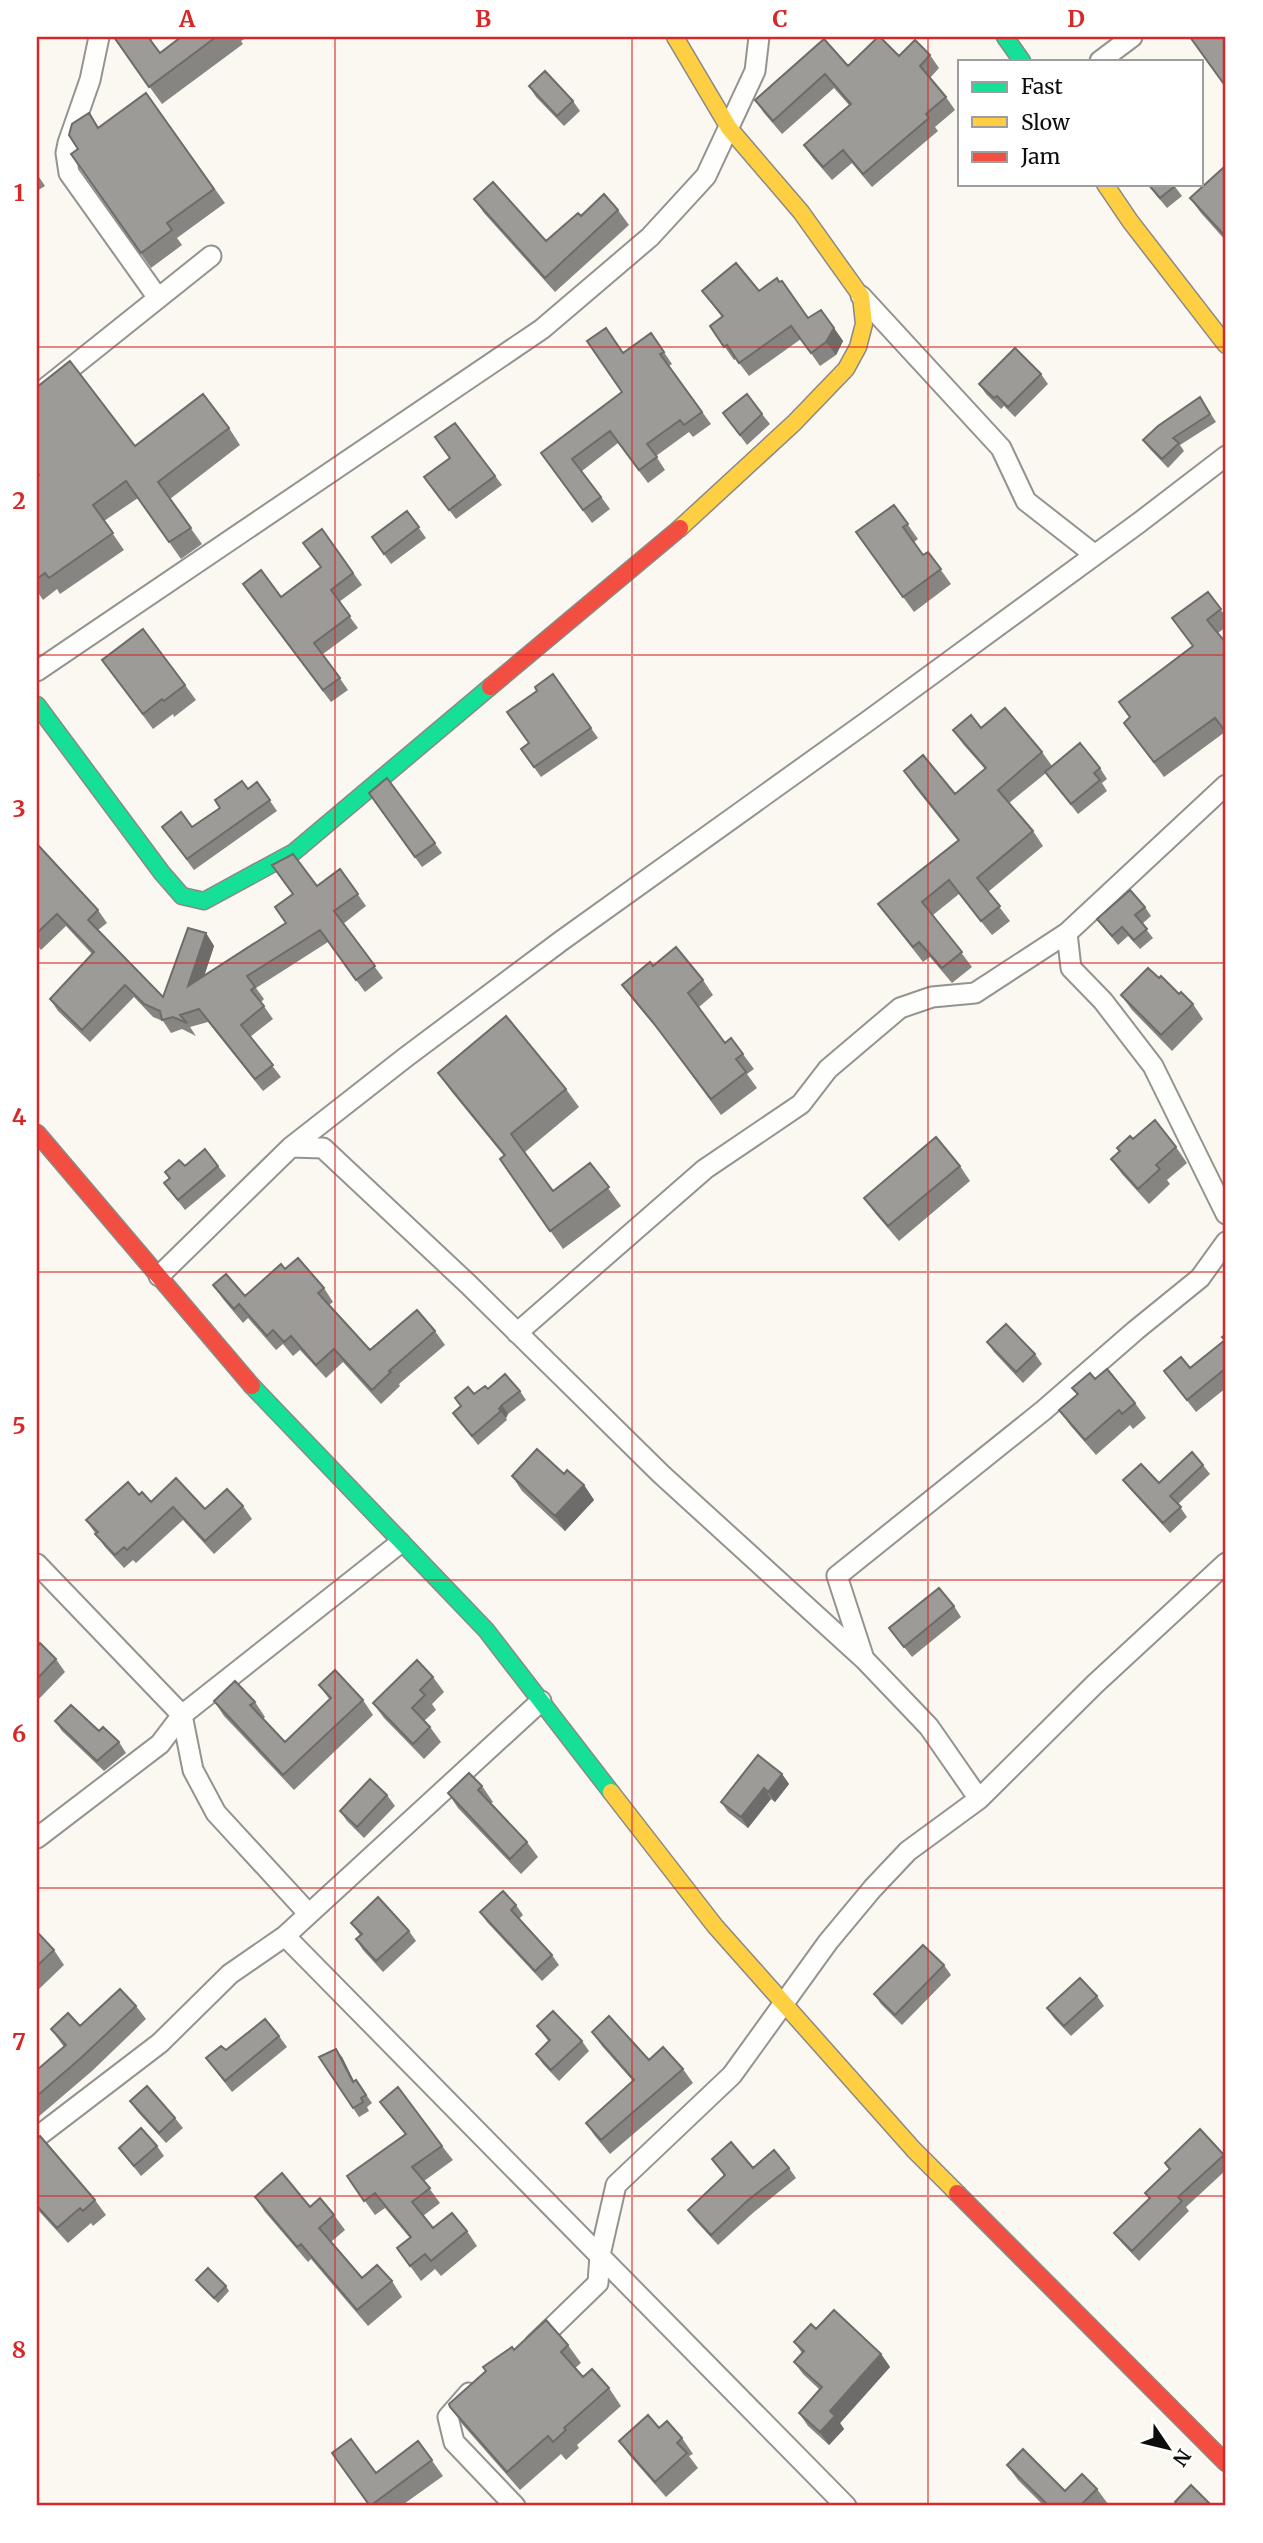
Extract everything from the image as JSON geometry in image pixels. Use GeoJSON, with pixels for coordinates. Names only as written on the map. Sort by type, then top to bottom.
{"type":"FeatureCollection","features":[{"type":"Feature","properties":{"kind":"street"},"geometry":{"type":"LineString","coordinates":[[99,37],[90,80],[68,143],[66,153],[69,173],[158,298]]}},
{"type":"Feature","properties":{"kind":"street"},"geometry":{"type":"LineString","coordinates":[[675,37],[729,128],[801,212],[861,296],[1001,448],[1027,501],[1095,555]]}},
{"type":"Feature","properties":{"kind":"street"},"geometry":{"type":"LineString","coordinates":[[37,671],[542,329],[650,237],[706,176],[755,71],[759,37]]}},
{"type":"Feature","properties":{"kind":"street"},"geometry":{"type":"LineString","coordinates":[[1004,37],[1021,60]]}},
{"type":"Feature","properties":{"kind":"street"},"geometry":{"type":"LineString","coordinates":[[1101,60],[1132,37]]}},
{"type":"Feature","properties":{"kind":"street"},"geometry":{"type":"LineString","coordinates":[[1106,186],[1130,221],[1226,345]]}},
{"type":"Feature","properties":{"kind":"street"},"geometry":{"type":"LineString","coordinates":[[37,395],[211,257]]}},
{"type":"Feature","properties":{"kind":"street"},"geometry":{"type":"LineString","coordinates":[[37,705],[181,896],[204,901],[294,852],[667,540],[749,465],[846,369],[858,347],[864,324],[861,296]]}},
{"type":"Feature","properties":{"kind":"street"},"geometry":{"type":"LineString","coordinates":[[159,1276],[291,1147],[561,941],[868,721],[1226,456]]}},
{"type":"Feature","properties":{"kind":"street"},"geometry":{"type":"LineString","coordinates":[[517,1333],[705,1169],[801,1104],[828,1069],[900,1008],[932,997],[975,993],[1067,933],[1225,788]]}},
{"type":"Feature","properties":{"kind":"street"},"geometry":{"type":"LineString","coordinates":[[1067,933],[1071,968],[1103,1001],[1153,1066],[1226,1214]]}},
{"type":"Feature","properties":{"kind":"street"},"geometry":{"type":"LineString","coordinates":[[37,1133],[270,1407],[486,1630],[715,1926],[914,2150],[1226,2463]]}},
{"type":"Feature","properties":{"kind":"street"},"geometry":{"type":"LineString","coordinates":[[291,1147],[323,1148],[459,1275],[661,1474],[864,1660],[929,1727],[979,1799]]}},
{"type":"Feature","properties":{"kind":"street"},"geometry":{"type":"LineString","coordinates":[[864,1660],[837,1576],[1044,1410],[1200,1278],[1226,1242]]}},
{"type":"Feature","properties":{"kind":"street"},"geometry":{"type":"LineString","coordinates":[[37,1838],[160,1744],[181,1714],[400,1543]]}},
{"type":"Feature","properties":{"kind":"street"},"geometry":{"type":"LineString","coordinates":[[517,2355],[537,2342],[598,2283],[600,2255],[615,2185],[732,2075],[828,1942],[908,1851],[979,1799],[1095,1684],[1226,1563]]}},
{"type":"Feature","properties":{"kind":"street"},"geometry":{"type":"LineString","coordinates":[[37,1564],[181,1714],[192,1770],[216,1813],[309,1913]]}},
{"type":"Feature","properties":{"kind":"street"},"geometry":{"type":"LineString","coordinates":[[37,2137],[160,2043],[230,1974],[285,1936],[541,1701]]}},
{"type":"Feature","properties":{"kind":"street"},"geometry":{"type":"LineString","coordinates":[[285,1936],[846,2506]]}},
{"type":"Feature","properties":{"kind":"street"},"geometry":{"type":"LineString","coordinates":[[478,2382],[448,2417],[454,2442],[515,2506]]}},
{"type":"Feature","properties":{"kind":"building"},"geometry":{"type":"Polygon","coordinates":[[[114,37],[148,37],[160,53],[181,37],[216,37],[149,87],[114,37]]]}},
{"type":"Feature","properties":{"kind":"building"},"geometry":{"type":"Polygon","coordinates":[[[878,37],[899,56],[915,40],[930,55],[920,66],[946,97],[926,114],[929,118],[863,174],[843,150],[823,167],[804,145],[851,104],[825,74],[773,121],[755,100],[824,39],[848,66],[878,37]]]}},
{"type":"Feature","properties":{"kind":"building"},"geometry":{"type":"Polygon","coordinates":[[[1190,37],[1226,37],[1226,87],[1190,37]]]}},
{"type":"Feature","properties":{"kind":"building"},"geometry":{"type":"Polygon","coordinates":[[[545,71],[573,101],[557,116],[529,86],[545,71]]]}},
{"type":"Feature","properties":{"kind":"building"},"geometry":{"type":"Polygon","coordinates":[[[146,93],[214,189],[167,223],[172,230],[141,253],[71,154],[78,149],[69,135],[72,124],[89,113],[98,128],[146,93]]]}},
{"type":"Feature","properties":{"kind":"building"},"geometry":{"type":"Polygon","coordinates":[[[1223,168],[1226,172],[1226,237],[1190,198],[1223,168]]]}},
{"type":"Feature","properties":{"kind":"building"},"geometry":{"type":"Polygon","coordinates":[[[493,182],[546,241],[578,213],[581,216],[604,194],[618,210],[545,278],[474,199],[493,182]]]}},
{"type":"Feature","properties":{"kind":"building"},"geometry":{"type":"Polygon","coordinates":[[[1150,186],[1175,186],[1160,198],[1150,186]]]}},
{"type":"Feature","properties":{"kind":"building"},"geometry":{"type":"Polygon","coordinates":[[[736,263],[759,291],[777,278],[779,282],[782,281],[808,318],[821,310],[834,328],[826,342],[811,353],[791,326],[739,363],[710,326],[723,316],[702,291],[736,263]]]}},
{"type":"Feature","properties":{"kind":"building"},"geometry":{"type":"Polygon","coordinates":[[[606,328],[623,353],[651,333],[664,352],[660,354],[702,412],[684,425],[680,420],[647,444],[657,457],[639,470],[610,431],[572,459],[601,497],[583,510],[541,453],[622,392],[587,341],[606,328]]]}},
{"type":"Feature","properties":{"kind":"building"},"geometry":{"type":"Polygon","coordinates":[[[1015,348],[1041,374],[1008,407],[979,384],[1015,348]]]}},
{"type":"Feature","properties":{"kind":"building"},"geometry":{"type":"Polygon","coordinates":[[[70,361],[135,446],[203,394],[229,428],[158,482],[191,528],[169,542],[126,481],[93,505],[113,533],[49,578],[45,573],[37,579],[37,387],[70,361]]]}},
{"type":"Feature","properties":{"kind":"building"},"geometry":{"type":"Polygon","coordinates":[[[747,394],[762,414],[740,435],[723,413],[747,394]]]}},
{"type":"Feature","properties":{"kind":"building"},"geometry":{"type":"Polygon","coordinates":[[[1200,397],[1210,414],[1173,438],[1179,443],[1162,459],[1143,440],[1158,426],[1200,397]]]}},
{"type":"Feature","properties":{"kind":"building"},"geometry":{"type":"Polygon","coordinates":[[[455,423],[495,476],[449,510],[424,477],[450,458],[435,437],[455,423]]]}},
{"type":"Feature","properties":{"kind":"building"},"geometry":{"type":"Polygon","coordinates":[[[894,505],[908,524],[903,527],[923,555],[928,552],[941,569],[903,597],[856,532],[894,505]]]}},
{"type":"Feature","properties":{"kind":"building"},"geometry":{"type":"Polygon","coordinates":[[[407,511],[419,527],[384,554],[372,537],[407,511]]]}},
{"type":"Feature","properties":{"kind":"building"},"geometry":{"type":"Polygon","coordinates":[[[322,529],[353,573],[331,590],[350,616],[314,643],[340,678],[323,690],[243,584],[261,570],[281,597],[321,567],[303,543],[322,529]]]}},
{"type":"Feature","properties":{"kind":"building"},"geometry":{"type":"Polygon","coordinates":[[[1208,592],[1221,609],[1207,620],[1226,643],[1226,730],[1215,718],[1154,762],[1124,723],[1130,717],[1119,702],[1193,646],[1172,618],[1208,592]]]}},
{"type":"Feature","properties":{"kind":"building"},"geometry":{"type":"Polygon","coordinates":[[[143,629],[185,685],[143,714],[102,660],[143,629]]]}},
{"type":"Feature","properties":{"kind":"building"},"geometry":{"type":"Polygon","coordinates":[[[553,674],[591,728],[534,767],[521,749],[529,743],[507,712],[537,691],[535,687],[553,674]]]}},
{"type":"Feature","properties":{"kind":"building"},"geometry":{"type":"Polygon","coordinates":[[[1005,708],[1042,752],[998,790],[1033,831],[977,878],[1000,906],[981,921],[949,880],[922,902],[962,952],[942,968],[919,942],[913,947],[878,904],[959,840],[904,771],[923,755],[955,794],[986,768],[953,730],[971,715],[981,728],[1005,708]]]}},
{"type":"Feature","properties":{"kind":"building"},"geometry":{"type":"Polygon","coordinates":[[[1080,743],[1100,768],[1094,773],[1100,780],[1071,804],[1045,772],[1080,743]]]}},
{"type":"Feature","properties":{"kind":"building"},"geometry":{"type":"Polygon","coordinates":[[[387,778],[435,843],[415,857],[369,793],[387,778]]]}},
{"type":"Feature","properties":{"kind":"building"},"geometry":{"type":"Polygon","coordinates":[[[242,781],[248,789],[257,782],[270,800],[187,859],[162,827],[181,812],[192,827],[220,808],[215,800],[242,781]]]}},
{"type":"Feature","properties":{"kind":"building"},"geometry":{"type":"Polygon","coordinates":[[[37,844],[98,910],[88,920],[163,997],[188,928],[206,933],[188,986],[286,923],[275,907],[293,894],[272,865],[293,854],[317,886],[340,869],[358,894],[334,911],[375,966],[356,980],[320,930],[247,976],[255,987],[251,990],[264,1006],[241,1025],[273,1065],[255,1079],[199,1009],[180,1015],[187,1023],[173,1017],[162,1020],[160,1011],[144,1004],[125,985],[82,1030],[50,999],[94,952],[57,914],[37,933],[37,844]]]}},
{"type":"Feature","properties":{"kind":"building"},"geometry":{"type":"Polygon","coordinates":[[[1130,890],[1145,907],[1135,915],[1147,929],[1134,940],[1122,927],[1112,936],[1097,919],[1130,890]]]}},
{"type":"Feature","properties":{"kind":"building"},"geometry":{"type":"Polygon","coordinates":[[[676,947],[703,980],[688,993],[725,1043],[731,1038],[743,1054],[736,1059],[746,1072],[711,1099],[622,985],[650,962],[653,966],[676,947]]]}},
{"type":"Feature","properties":{"kind":"building"},"geometry":{"type":"Polygon","coordinates":[[[1148,968],[1193,1004],[1161,1035],[1121,995],[1148,968]]]}},
{"type":"Feature","properties":{"kind":"building"},"geometry":{"type":"Polygon","coordinates":[[[506,1016],[566,1089],[511,1134],[553,1191],[590,1163],[609,1187],[550,1231],[500,1159],[505,1155],[438,1073],[506,1016]]]}},
{"type":"Feature","properties":{"kind":"building"},"geometry":{"type":"Polygon","coordinates":[[[1155,1120],[1176,1147],[1156,1165],[1160,1169],[1138,1189],[1111,1159],[1120,1151],[1117,1148],[1130,1136],[1133,1139],[1155,1120]]]}},
{"type":"Feature","properties":{"kind":"building"},"geometry":{"type":"Polygon","coordinates":[[[936,1137],[960,1166],[888,1226],[864,1198],[936,1137]]]}},
{"type":"Feature","properties":{"kind":"building"},"geometry":{"type":"Polygon","coordinates":[[[205,1149],[218,1166],[178,1200],[164,1183],[170,1178],[165,1172],[179,1160],[185,1166],[205,1149]]]}},
{"type":"Feature","properties":{"kind":"building"},"geometry":{"type":"Polygon","coordinates":[[[298,1258],[324,1288],[318,1293],[370,1350],[417,1310],[435,1331],[389,1371],[391,1372],[372,1390],[334,1349],[316,1365],[291,1336],[284,1342],[273,1330],[267,1336],[239,1304],[234,1309],[213,1285],[226,1274],[245,1296],[281,1264],[285,1269],[298,1258]]]}},
{"type":"Feature","properties":{"kind":"building"},"geometry":{"type":"Polygon","coordinates":[[[1006,1324],[1035,1354],[1016,1372],[987,1342],[1006,1324]]]}},
{"type":"Feature","properties":{"kind":"building"},"geometry":{"type":"Polygon","coordinates":[[[1226,1334],[1226,1368],[1187,1400],[1164,1371],[1181,1357],[1190,1368],[1225,1340],[1222,1337],[1226,1334]]]}},
{"type":"Feature","properties":{"kind":"building"},"geometry":{"type":"Polygon","coordinates":[[[1107,1369],[1135,1403],[1122,1414],[1119,1410],[1085,1440],[1059,1410],[1078,1394],[1072,1388],[1090,1373],[1095,1379],[1107,1369]]]}},
{"type":"Feature","properties":{"kind":"building"},"geometry":{"type":"Polygon","coordinates":[[[505,1374],[520,1391],[472,1436],[453,1413],[461,1406],[455,1398],[468,1387],[474,1394],[485,1386],[488,1389],[505,1374]]]}},
{"type":"Feature","properties":{"kind":"building"},"geometry":{"type":"Polygon","coordinates":[[[537,1449],[564,1474],[567,1470],[584,1485],[555,1516],[512,1476],[537,1449]]]}},
{"type":"Feature","properties":{"kind":"building"},"geometry":{"type":"Polygon","coordinates":[[[1192,1452],[1203,1465],[1170,1496],[1181,1507],[1163,1523],[1123,1480],[1141,1464],[1159,1483],[1192,1452]]]}},
{"type":"Feature","properties":{"kind":"building"},"geometry":{"type":"Polygon","coordinates":[[[176,1478],[205,1509],[227,1489],[243,1506],[205,1541],[173,1507],[127,1550],[124,1547],[115,1555],[86,1520],[128,1482],[139,1495],[142,1492],[151,1502],[176,1478]]]}},
{"type":"Feature","properties":{"kind":"building"},"geometry":{"type":"Polygon","coordinates":[[[939,1588],[954,1606],[904,1647],[889,1628],[939,1588]]]}},
{"type":"Feature","properties":{"kind":"building"},"geometry":{"type":"Polygon","coordinates":[[[40,1643],[56,1659],[37,1679],[37,1647],[40,1643]]]}},
{"type":"Feature","properties":{"kind":"building"},"geometry":{"type":"Polygon","coordinates":[[[417,1660],[433,1677],[420,1690],[425,1695],[412,1708],[430,1727],[413,1744],[373,1703],[417,1660]]]}},
{"type":"Feature","properties":{"kind":"building"},"geometry":{"type":"Polygon","coordinates":[[[335,1670],[363,1700],[283,1775],[214,1701],[235,1681],[255,1702],[250,1705],[285,1742],[331,1698],[319,1685],[335,1670]]]}},
{"type":"Feature","properties":{"kind":"building"},"geometry":{"type":"Polygon","coordinates":[[[71,1705],[99,1731],[103,1727],[119,1742],[97,1761],[55,1721],[71,1705]]]}},
{"type":"Feature","properties":{"kind":"building"},"geometry":{"type":"Polygon","coordinates":[[[758,1755],[782,1774],[768,1792],[764,1788],[741,1817],[721,1802],[758,1755]]]}},
{"type":"Feature","properties":{"kind":"building"},"geometry":{"type":"Polygon","coordinates":[[[469,1773],[482,1786],[478,1790],[527,1842],[510,1859],[448,1793],[469,1773]]]}},
{"type":"Feature","properties":{"kind":"building"},"geometry":{"type":"Polygon","coordinates":[[[370,1779],[387,1795],[357,1827],[340,1811],[370,1779]]]}},
{"type":"Feature","properties":{"kind":"building"},"geometry":{"type":"Polygon","coordinates":[[[503,1891],[516,1905],[511,1910],[552,1955],[535,1971],[480,1912],[503,1891]]]}},
{"type":"Feature","properties":{"kind":"building"},"geometry":{"type":"Polygon","coordinates":[[[378,1897],[409,1931],[376,1961],[356,1939],[362,1934],[351,1923],[378,1897]]]}},
{"type":"Feature","properties":{"kind":"building"},"geometry":{"type":"Polygon","coordinates":[[[39,1934],[54,1950],[37,1966],[37,1936],[39,1934]]]}},
{"type":"Feature","properties":{"kind":"building"},"geometry":{"type":"Polygon","coordinates":[[[923,1945],[944,1965],[895,2015],[874,1994],[923,1945]]]}},
{"type":"Feature","properties":{"kind":"building"},"geometry":{"type":"Polygon","coordinates":[[[1080,1978],[1097,1996],[1064,2026],[1047,2008],[1080,1978]]]}},
{"type":"Feature","properties":{"kind":"building"},"geometry":{"type":"Polygon","coordinates":[[[120,1989],[136,2006],[37,2096],[37,2070],[66,2045],[51,2029],[68,2013],[80,2026],[120,1989]]]}},
{"type":"Feature","properties":{"kind":"building"},"geometry":{"type":"Polygon","coordinates":[[[553,2011],[582,2041],[551,2070],[536,2054],[550,2040],[537,2026],[553,2011]]]}},
{"type":"Feature","properties":{"kind":"building"},"geometry":{"type":"Polygon","coordinates":[[[609,2016],[649,2060],[663,2047],[683,2069],[601,2140],[586,2123],[634,2080],[592,2032],[609,2016]]]}},
{"type":"Feature","properties":{"kind":"building"},"geometry":{"type":"Polygon","coordinates":[[[265,2019],[279,2036],[225,2081],[206,2058],[221,2046],[226,2050],[265,2019]]]}},
{"type":"Feature","properties":{"kind":"building"},"geometry":{"type":"Polygon","coordinates":[[[336,2049],[353,2082],[356,2080],[366,2095],[361,2098],[363,2102],[353,2108],[319,2057],[336,2049]]]}},
{"type":"Feature","properties":{"kind":"building"},"geometry":{"type":"Polygon","coordinates":[[[147,2086],[175,2118],[159,2133],[130,2101],[147,2086]]]}},
{"type":"Feature","properties":{"kind":"building"},"geometry":{"type":"Polygon","coordinates":[[[398,2087],[442,2146],[412,2167],[430,2188],[412,2202],[433,2228],[452,2213],[467,2231],[431,2261],[425,2254],[410,2266],[397,2248],[411,2237],[375,2193],[364,2201],[347,2176],[406,2134],[380,2102],[398,2087]]]}},
{"type":"Feature","properties":{"kind":"building"},"geometry":{"type":"Polygon","coordinates":[[[141,2128],[157,2146],[134,2166],[119,2148],[141,2128]]]}},
{"type":"Feature","properties":{"kind":"building"},"geometry":{"type":"Polygon","coordinates":[[[1200,2129],[1224,2155],[1178,2197],[1182,2201],[1132,2251],[1114,2233],[1150,2198],[1145,2193],[1170,2169],[1165,2163],[1200,2129]]]}},
{"type":"Feature","properties":{"kind":"building"},"geometry":{"type":"Polygon","coordinates":[[[40,2136],[95,2200],[83,2211],[80,2208],[57,2228],[37,2206],[37,2139],[40,2136]]]}},
{"type":"Feature","properties":{"kind":"building"},"geometry":{"type":"Polygon","coordinates":[[[731,2142],[753,2168],[774,2150],[789,2168],[747,2201],[711,2235],[688,2210],[725,2175],[712,2159],[731,2142]]]}},
{"type":"Feature","properties":{"kind":"building"},"geometry":{"type":"Polygon","coordinates":[[[282,2173],[310,2207],[320,2198],[334,2215],[319,2228],[362,2278],[377,2265],[392,2281],[357,2310],[301,2244],[297,2247],[255,2197],[282,2173]]]}},
{"type":"Feature","properties":{"kind":"building"},"geometry":{"type":"Polygon","coordinates":[[[208,2268],[226,2286],[214,2298],[196,2280],[208,2268]]]}},
{"type":"Feature","properties":{"kind":"building"},"geometry":{"type":"Polygon","coordinates":[[[834,2310],[881,2354],[830,2411],[835,2416],[820,2432],[799,2413],[822,2387],[794,2362],[804,2351],[794,2342],[811,2324],[816,2329],[834,2310]]]}},
{"type":"Feature","properties":{"kind":"building"},"geometry":{"type":"Polygon","coordinates":[[[546,2320],[568,2345],[561,2352],[583,2377],[592,2369],[609,2388],[564,2428],[566,2430],[553,2442],[548,2436],[507,2472],[449,2404],[486,2371],[483,2367],[512,2347],[514,2350],[546,2320]]]}},
{"type":"Feature","properties":{"kind":"building"},"geometry":{"type":"Polygon","coordinates":[[[648,2415],[659,2428],[667,2421],[682,2438],[677,2443],[687,2453],[655,2482],[619,2441],[648,2415]]]}},
{"type":"Feature","properties":{"kind":"building"},"geometry":{"type":"Polygon","coordinates":[[[351,2439],[376,2473],[418,2441],[432,2460],[370,2506],[332,2453],[351,2439]]]}},
{"type":"Feature","properties":{"kind":"building"},"geometry":{"type":"Polygon","coordinates":[[[1023,2449],[1065,2491],[1082,2474],[1097,2489],[1080,2506],[1049,2506],[1007,2465],[1023,2449]]]}},
{"type":"Feature","properties":{"kind":"building"},"geometry":{"type":"Polygon","coordinates":[[[1191,2485],[1212,2506],[1179,2506],[1175,2502],[1191,2485]]]}},
{"type":"Feature","properties":{"kind":"traffic: fast"},"geometry":{"type":"LineString","coordinates":[[1005,37],[1021,60]]}},
{"type":"Feature","properties":{"kind":"traffic: fast"},"geometry":{"type":"LineString","coordinates":[[37,705],[162,873],[182,896],[204,901],[294,852],[490,687]]}},
{"type":"Feature","properties":{"kind":"traffic: fast"},"geometry":{"type":"LineString","coordinates":[[252,1386],[486,1630],[611,1792]]}},
{"type":"Feature","properties":{"kind":"traffic: slow"},"geometry":{"type":"LineString","coordinates":[[675,37],[729,128],[801,212],[861,296],[864,324],[858,347],[846,369],[794,423],[680,528]]}},
{"type":"Feature","properties":{"kind":"traffic: slow"},"geometry":{"type":"LineString","coordinates":[[1106,186],[1130,221],[1226,345]]}},
{"type":"Feature","properties":{"kind":"traffic: slow"},"geometry":{"type":"LineString","coordinates":[[611,1792],[715,1926],[914,2150],[957,2193]]}},
{"type":"Feature","properties":{"kind":"traffic: jam"},"geometry":{"type":"LineString","coordinates":[[490,687],[680,528]]}},
{"type":"Feature","properties":{"kind":"traffic: jam"},"geometry":{"type":"LineString","coordinates":[[37,1133],[252,1386]]}},
{"type":"Feature","properties":{"kind":"traffic: jam"},"geometry":{"type":"LineString","coordinates":[[957,2193],[1226,2463]]}}]}
